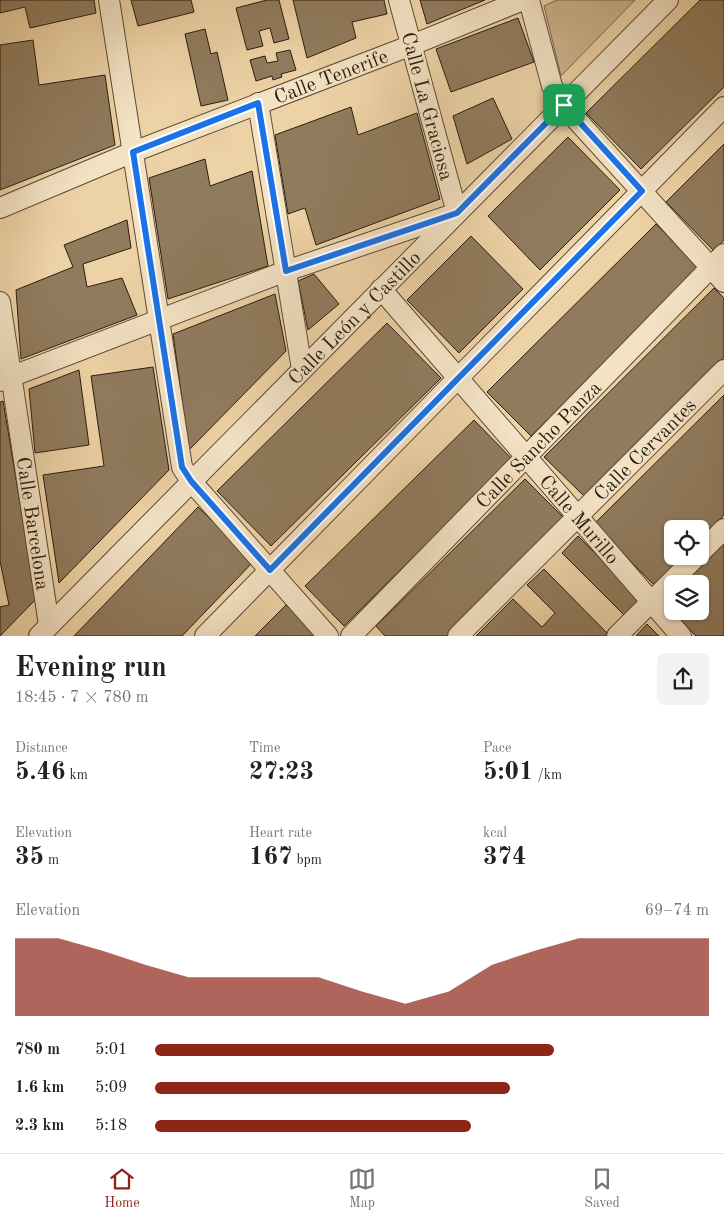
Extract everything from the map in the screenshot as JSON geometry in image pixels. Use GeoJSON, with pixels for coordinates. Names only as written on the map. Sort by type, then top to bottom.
{"type":"FeatureCollection","features":[{"type":"Feature","properties":{"kind":"street"},"geometry":{"type":"LineString","coordinates":[[109,0],[182,467],[191,481],[328,636]]}},
{"type":"Feature","properties":{"kind":"street","name":"Calle La Graciosa"},"geometry":{"type":"LineString","coordinates":[[399,0],[457,213]]}},
{"type":"Feature","properties":{"kind":"street","name":"Calle Tenerife"},"geometry":{"type":"LineString","coordinates":[[0,208],[133,152],[412,45],[523,0]]}},
{"type":"Feature","properties":{"kind":"street"},"geometry":{"type":"LineString","coordinates":[[529,0],[552,86],[564,105],[642,191],[720,268]]}},
{"type":"Feature","properties":{"kind":"street","name":"Calle León y Castillo"},"geometry":{"type":"LineString","coordinates":[[44,630],[668,0]]}},
{"type":"Feature","properties":{"kind":"street"},"geometry":{"type":"LineString","coordinates":[[258,103],[302,369]]}},
{"type":"Feature","properties":{"kind":"street"},"geometry":{"type":"LineString","coordinates":[[205,636],[724,107]]}},
{"type":"Feature","properties":{"kind":"street"},"geometry":{"type":"LineString","coordinates":[[6,379],[286,271],[457,213]]}},
{"type":"Feature","properties":{"kind":"street","name":"Calle Sancho Panza"},"geometry":{"type":"LineString","coordinates":[[351,636],[526,457],[720,268]]}},
{"type":"Feature","properties":{"kind":"street","name":"Calle Murillo"},"geometry":{"type":"LineString","coordinates":[[382,289],[681,636]]}},
{"type":"Feature","properties":{"kind":"street","name":"Calle Barcelona"},"geometry":{"type":"LineString","coordinates":[[0,302],[6,379],[44,630]]}},
{"type":"Feature","properties":{"kind":"street","name":"Calle Cervantes"},"geometry":{"type":"LineString","coordinates":[[458,636],[724,370]]}},
{"type":"Feature","properties":{"kind":"street"},"geometry":{"type":"LineString","coordinates":[[709,544],[724,529]]}},
{"type":"Feature","properties":{"kind":"street"},"geometry":{"type":"LineString","coordinates":[[616,636],[687,565]]}},
{"type":"Feature","properties":{"kind":"shaded area"},"geometry":{"type":"Polygon","coordinates":[[[557,0],[635,0],[561,76],[544,6],[557,0]]]}},
{"type":"Feature","properties":{"kind":"building"},"geometry":{"type":"Polygon","coordinates":[[[0,0],[94,0],[96,13],[30,28],[25,7],[0,13],[0,0]]]}},
{"type":"Feature","properties":{"kind":"building"},"geometry":{"type":"Polygon","coordinates":[[[131,0],[191,0],[194,12],[138,26],[131,0]]]}},
{"type":"Feature","properties":{"kind":"building"},"geometry":{"type":"Polygon","coordinates":[[[267,0],[279,0],[289,39],[274,43],[270,28],[259,31],[263,46],[247,50],[236,8],[267,0]]]}},
{"type":"Feature","properties":{"kind":"building"},"geometry":{"type":"Polygon","coordinates":[[[293,0],[384,0],[387,14],[352,22],[356,38],[307,58],[293,0]]]}},
{"type":"Feature","properties":{"kind":"building"},"geometry":{"type":"Polygon","coordinates":[[[420,0],[485,0],[427,24],[420,0]]]}},
{"type":"Feature","properties":{"kind":"building"},"geometry":{"type":"Polygon","coordinates":[[[700,0],[724,0],[724,87],[641,169],[586,113],[700,0]]]}},
{"type":"Feature","properties":{"kind":"building"},"geometry":{"type":"Polygon","coordinates":[[[518,18],[534,62],[451,92],[436,49],[518,18]]]}},
{"type":"Feature","properties":{"kind":"building"},"geometry":{"type":"Polygon","coordinates":[[[205,29],[211,54],[217,52],[228,100],[201,106],[185,34],[205,29]]]}},
{"type":"Feature","properties":{"kind":"building"},"geometry":{"type":"Polygon","coordinates":[[[33,40],[39,85],[105,75],[115,145],[0,190],[0,45],[33,40]]]}},
{"type":"Feature","properties":{"kind":"building"},"geometry":{"type":"Polygon","coordinates":[[[290,50],[296,70],[281,74],[282,77],[273,80],[272,76],[256,81],[250,60],[265,56],[267,63],[278,61],[276,53],[290,50]]]}},
{"type":"Feature","properties":{"kind":"building"},"geometry":{"type":"Polygon","coordinates":[[[493,98],[512,139],[467,164],[453,116],[493,98]]]}},
{"type":"Feature","properties":{"kind":"building"},"geometry":{"type":"Polygon","coordinates":[[[351,107],[358,135],[417,113],[440,199],[316,245],[305,208],[288,214],[275,135],[351,107]]]}},
{"type":"Feature","properties":{"kind":"building"},"geometry":{"type":"Polygon","coordinates":[[[568,137],[620,190],[540,270],[488,216],[568,137]]]}},
{"type":"Feature","properties":{"kind":"building"},"geometry":{"type":"Polygon","coordinates":[[[724,144],[724,240],[714,251],[666,202],[724,144]]]}},
{"type":"Feature","properties":{"kind":"building"},"geometry":{"type":"Polygon","coordinates":[[[205,159],[210,186],[252,171],[268,266],[168,299],[149,178],[205,159]]]}},
{"type":"Feature","properties":{"kind":"building"},"geometry":{"type":"Polygon","coordinates":[[[127,220],[131,248],[83,264],[87,287],[122,278],[137,315],[21,359],[16,290],[73,267],[64,245],[127,220]]]}},
{"type":"Feature","properties":{"kind":"building"},"geometry":{"type":"Polygon","coordinates":[[[656,224],[700,269],[531,436],[487,392],[656,224]]]}},
{"type":"Feature","properties":{"kind":"building"},"geometry":{"type":"Polygon","coordinates":[[[471,236],[523,289],[459,353],[407,300],[471,236]]]}},
{"type":"Feature","properties":{"kind":"building"},"geometry":{"type":"Polygon","coordinates":[[[314,274],[339,304],[308,330],[298,281],[314,274]]]}},
{"type":"Feature","properties":{"kind":"building"},"geometry":{"type":"Polygon","coordinates":[[[714,288],[724,298],[724,357],[584,496],[544,457],[714,288]]]}},
{"type":"Feature","properties":{"kind":"building"},"geometry":{"type":"Polygon","coordinates":[[[275,294],[286,351],[189,450],[173,334],[275,294]]]}},
{"type":"Feature","properties":{"kind":"building"},"geometry":{"type":"Polygon","coordinates":[[[387,323],[441,378],[271,546],[217,491],[387,323]]]}},
{"type":"Feature","properties":{"kind":"building"},"geometry":{"type":"Polygon","coordinates":[[[153,367],[169,470],[59,583],[43,475],[104,466],[91,376],[153,367]]]}},
{"type":"Feature","properties":{"kind":"building"},"geometry":{"type":"Polygon","coordinates":[[[79,370],[89,445],[35,453],[29,389],[79,370]]]}},
{"type":"Feature","properties":{"kind":"building"},"geometry":{"type":"Polygon","coordinates":[[[724,395],[724,515],[709,530],[709,520],[664,520],[664,565],[674,565],[654,585],[594,524],[724,395]]]}},
{"type":"Feature","properties":{"kind":"building"},"geometry":{"type":"Polygon","coordinates":[[[3,401],[36,599],[0,636],[0,607],[9,605],[0,561],[0,402],[3,401]]]}},
{"type":"Feature","properties":{"kind":"building"},"geometry":{"type":"Polygon","coordinates":[[[474,420],[512,459],[344,626],[305,586],[474,420]]]}},
{"type":"Feature","properties":{"kind":"building"},"geometry":{"type":"Polygon","coordinates":[[[525,479],[565,519],[447,636],[385,636],[376,626],[525,479]]]}},
{"type":"Feature","properties":{"kind":"building"},"geometry":{"type":"Polygon","coordinates":[[[198,507],[254,561],[182,636],[74,636],[198,507]]]}},
{"type":"Feature","properties":{"kind":"building"},"geometry":{"type":"Polygon","coordinates":[[[578,536],[640,599],[624,615],[562,553],[578,536]]]}},
{"type":"Feature","properties":{"kind":"building"},"geometry":{"type":"Polygon","coordinates":[[[724,544],[724,636],[696,636],[680,620],[709,620],[709,575],[693,575],[703,565],[709,565],[709,559],[724,544]]]}},
{"type":"Feature","properties":{"kind":"building"},"geometry":{"type":"Polygon","coordinates":[[[544,569],[608,634],[606,636],[476,636],[513,599],[542,627],[555,613],[527,585],[544,569]]]}},
{"type":"Feature","properties":{"kind":"building"},"geometry":{"type":"Polygon","coordinates":[[[286,605],[317,636],[255,636],[286,605]]]}},
{"type":"Feature","properties":{"kind":"building"},"geometry":{"type":"Polygon","coordinates":[[[647,624],[659,636],[636,636],[647,624]]]}},
{"type":"Feature","properties":{"kind":"route"},"geometry":{"type":"LineString","coordinates":[[258,103],[286,271],[457,213],[564,105],[642,191],[270,570],[191,481],[182,467],[133,152],[258,103]]}}]}
